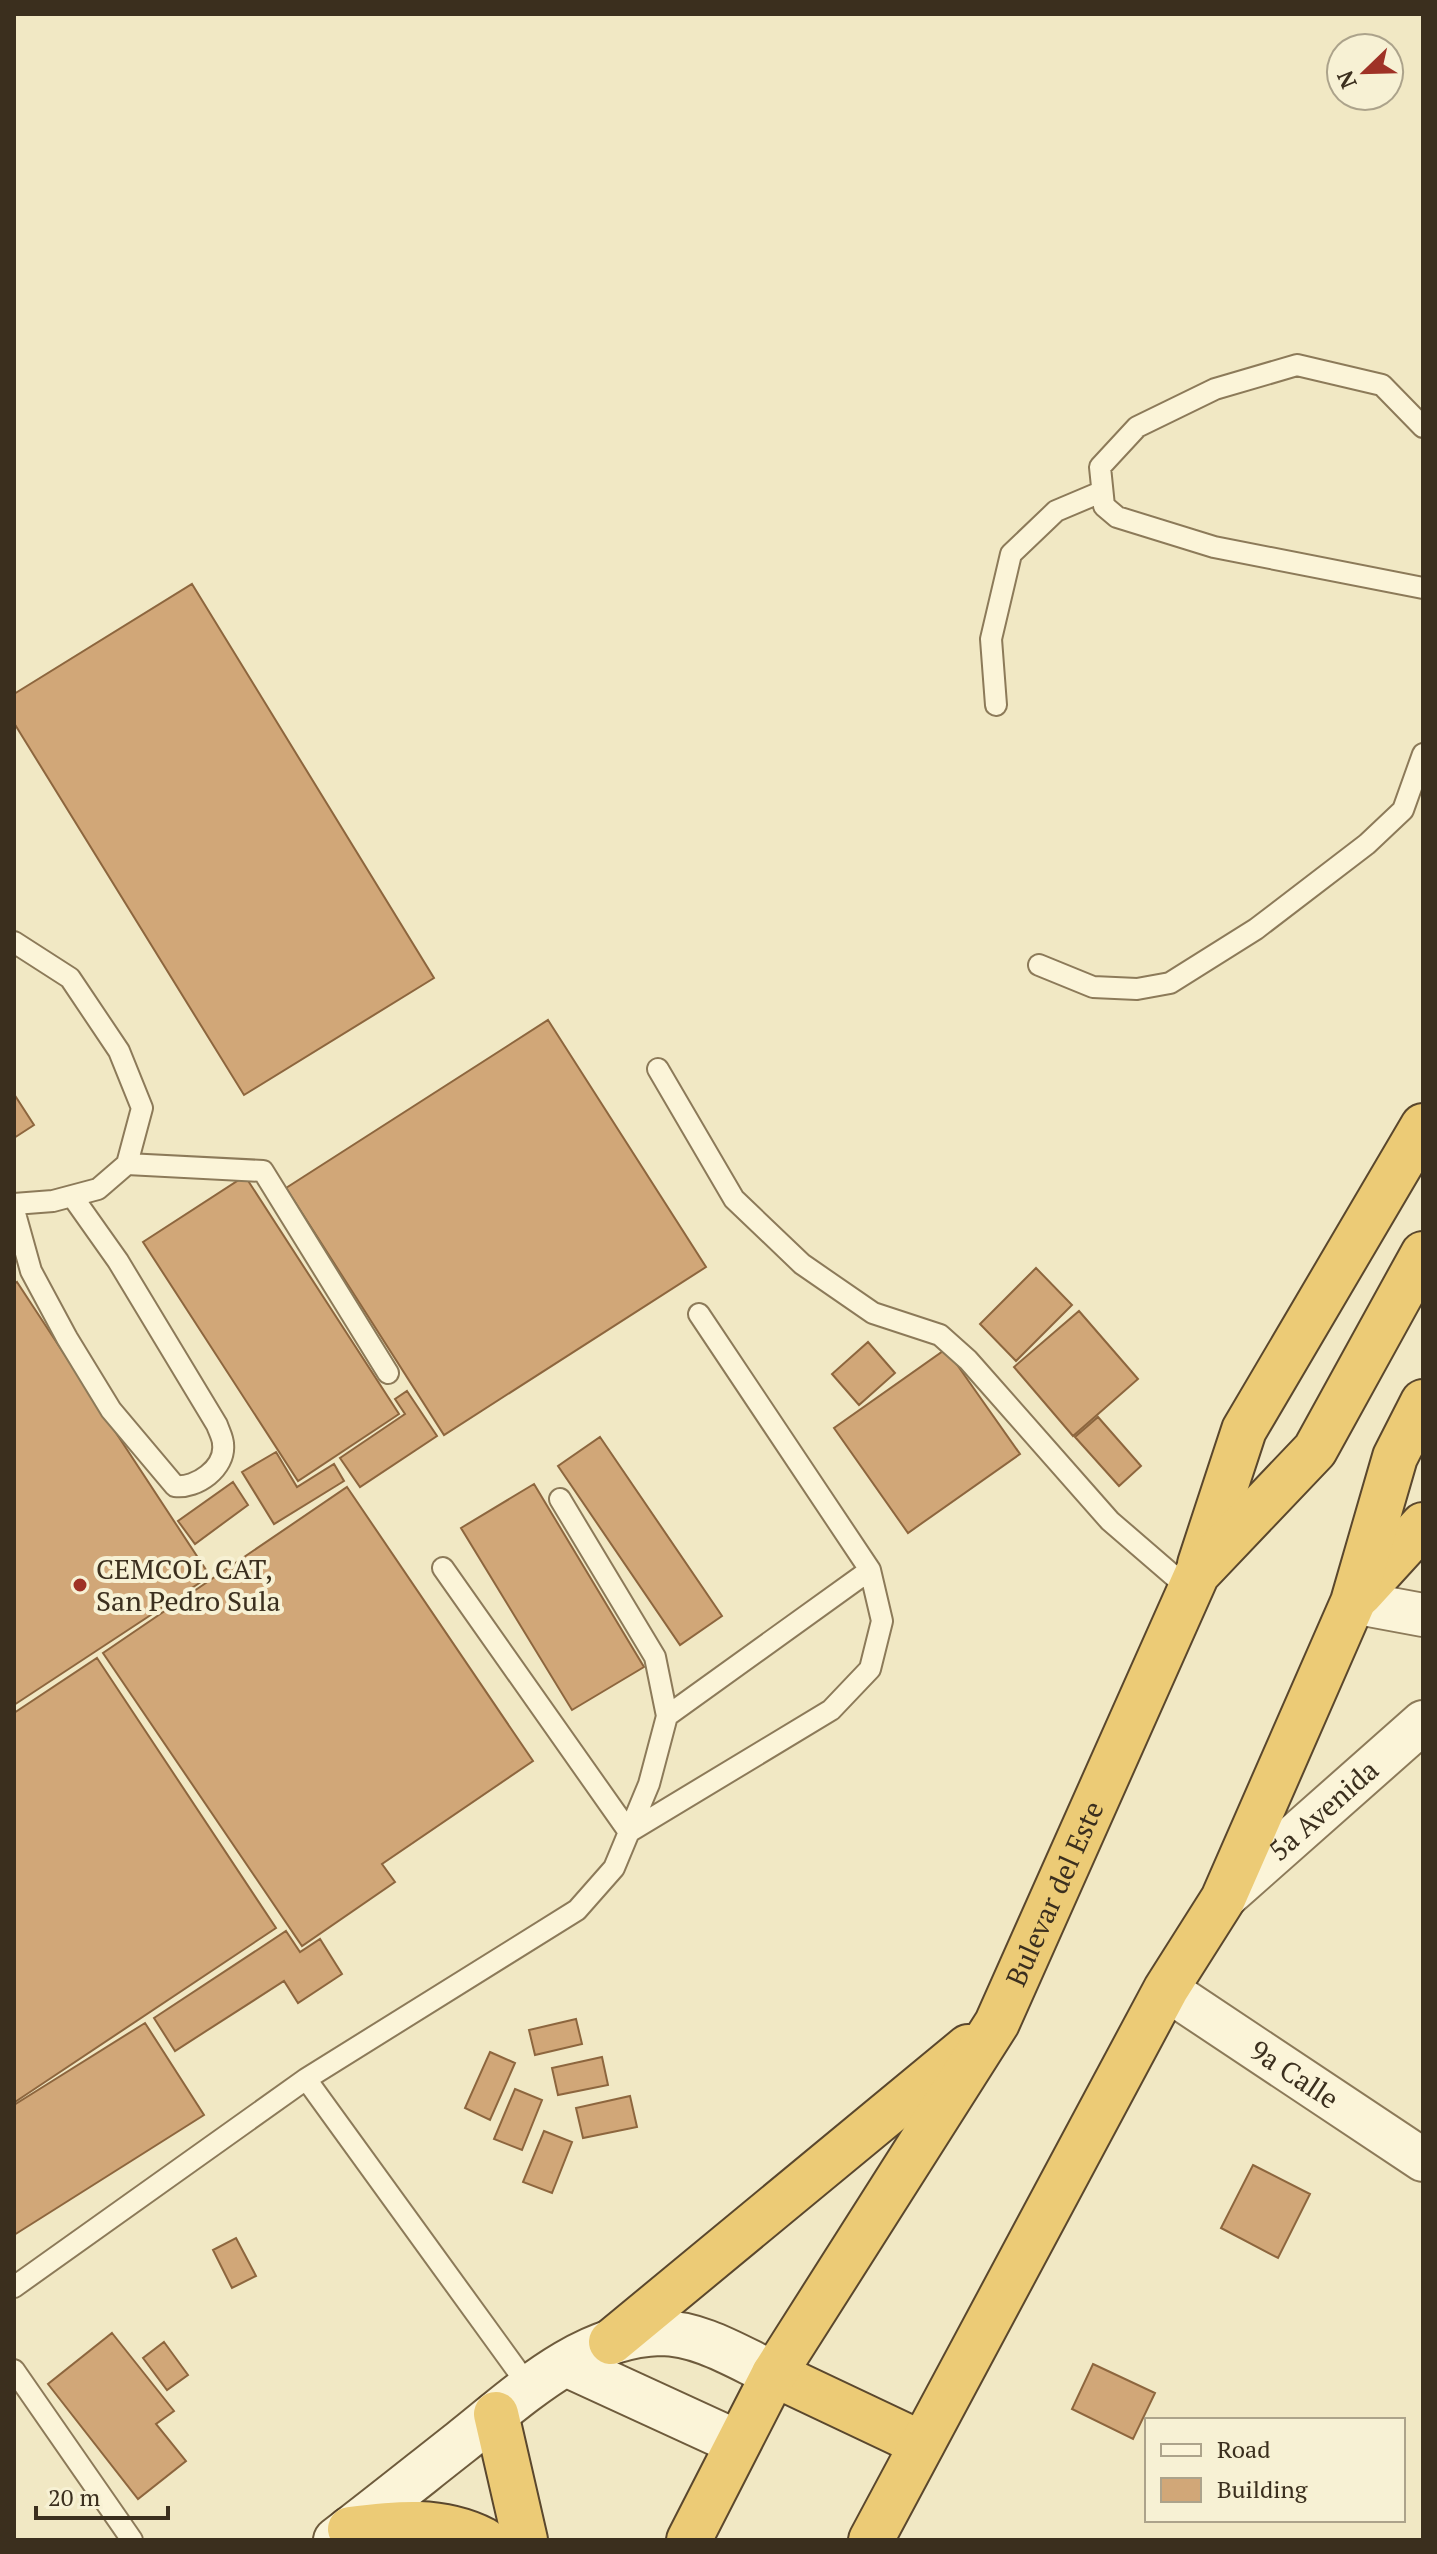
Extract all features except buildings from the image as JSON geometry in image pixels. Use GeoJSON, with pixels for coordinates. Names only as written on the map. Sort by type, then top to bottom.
{"type":"FeatureCollection","features":[{"type":"Feature","properties":{"kind":"highway"},"geometry":{"type":"LineString","coordinates":[[1194,1582],[1244,1430],[1423,1126]]}},
{"type":"Feature","properties":{"kind":"highway","name":"Bulevar del Este"},"geometry":{"type":"LineString","coordinates":[[689,2540],[774,2374],[997,2023],[1194,1582],[1315,1450],[1423,1254]]}},
{"type":"Feature","properties":{"kind":"highway"},"geometry":{"type":"LineString","coordinates":[[871,2540],[1166,1989],[1223,1899],[1353,1602],[1395,1457],[1423,1402]]}},
{"type":"Feature","properties":{"kind":"highway"},"geometry":{"type":"LineString","coordinates":[[1353,1602],[1423,1525]]}},
{"type":"Feature","properties":{"kind":"highway"},"geometry":{"type":"LineString","coordinates":[[611,2342],[997,2023]]}},
{"type":"Feature","properties":{"kind":"highway"},"geometry":{"type":"LineString","coordinates":[[774,2374],[922,2444]]}},
{"type":"Feature","properties":{"kind":"highway"},"geometry":{"type":"LineString","coordinates":[[496,2414],[525,2540]]}},
{"type":"Feature","properties":{"kind":"highway"},"geometry":{"type":"LineString","coordinates":[[343,2534],[396,2523],[425,2523],[452,2527],[484,2540]]}},
{"type":"Feature","properties":{"kind":"main road"},"geometry":{"type":"LineString","coordinates":[[343,2534],[530,2388],[566,2364],[611,2342],[661,2333],[702,2340],[774,2374]]}},
{"type":"Feature","properties":{"kind":"main road"},"geometry":{"type":"LineString","coordinates":[[566,2364],[738,2443]]}},
{"type":"Feature","properties":{"kind":"street"},"geometry":{"type":"LineString","coordinates":[[1353,1602],[1423,1615]]}},
{"type":"Feature","properties":{"kind":"street","name":"5a Avenida"},"geometry":{"type":"LineString","coordinates":[[1223,1899],[1423,1722]]}},
{"type":"Feature","properties":{"kind":"street","name":"9a Calle"},"geometry":{"type":"LineString","coordinates":[[1166,1989],[1423,2160]]}},
{"type":"Feature","properties":{"kind":"lane"},"geometry":{"type":"LineString","coordinates":[[1423,427],[1382,385],[1297,365],[1215,389],[1137,427],[1100,467],[1104,506],[1117,517],[1214,547],[1423,588]]}},
{"type":"Feature","properties":{"kind":"lane"},"geometry":{"type":"LineString","coordinates":[[996,705],[991,639],[1011,554],[1056,511],[1101,492]]}},
{"type":"Feature","properties":{"kind":"lane"},"geometry":{"type":"LineString","coordinates":[[1039,965],[1093,987],[1137,989],[1170,983],[1256,929],[1367,844],[1403,810],[1423,754]]}},
{"type":"Feature","properties":{"kind":"lane"},"geometry":{"type":"LineString","coordinates":[[14,942],[70,978],[119,1051],[142,1108],[127,1164],[98,1189],[14,1207],[31,1271],[111,1410],[175,1486],[187,1488],[201,1481],[221,1460],[224,1445],[217,1425],[118,1261],[72,1196]]}},
{"type":"Feature","properties":{"kind":"lane"},"geometry":{"type":"LineString","coordinates":[[658,1069],[734,1199],[802,1264],[873,1313],[940,1335],[968,1360],[1110,1521],[1194,1582]]}},
{"type":"Feature","properties":{"kind":"lane"},"geometry":{"type":"LineString","coordinates":[[127,1164],[263,1171],[388,1373]]}},
{"type":"Feature","properties":{"kind":"lane"},"geometry":{"type":"LineString","coordinates":[[629,1832],[831,1710],[870,1669],[882,1621],[870,1570],[699,1314]]}},
{"type":"Feature","properties":{"kind":"lane"},"geometry":{"type":"LineString","coordinates":[[14,2287],[306,2079],[577,1910],[614,1868],[649,1784],[667,1716],[655,1657],[560,1499]]}},
{"type":"Feature","properties":{"kind":"lane"},"geometry":{"type":"LineString","coordinates":[[443,1568],[629,1832]]}},
{"type":"Feature","properties":{"kind":"lane"},"geometry":{"type":"LineString","coordinates":[[667,1716],[870,1570]]}},
{"type":"Feature","properties":{"kind":"lane"},"geometry":{"type":"LineString","coordinates":[[306,2079],[530,2388]]}},
{"type":"Feature","properties":{"kind":"lane"},"geometry":{"type":"LineString","coordinates":[[14,2370],[132,2540]]}},
{"type":"Feature","properties":{"kind":"place","name":"CEMCOL CAT, San Pedro Sula"},"geometry":{"type":"Point","coordinates":[80,1585]}}]}
